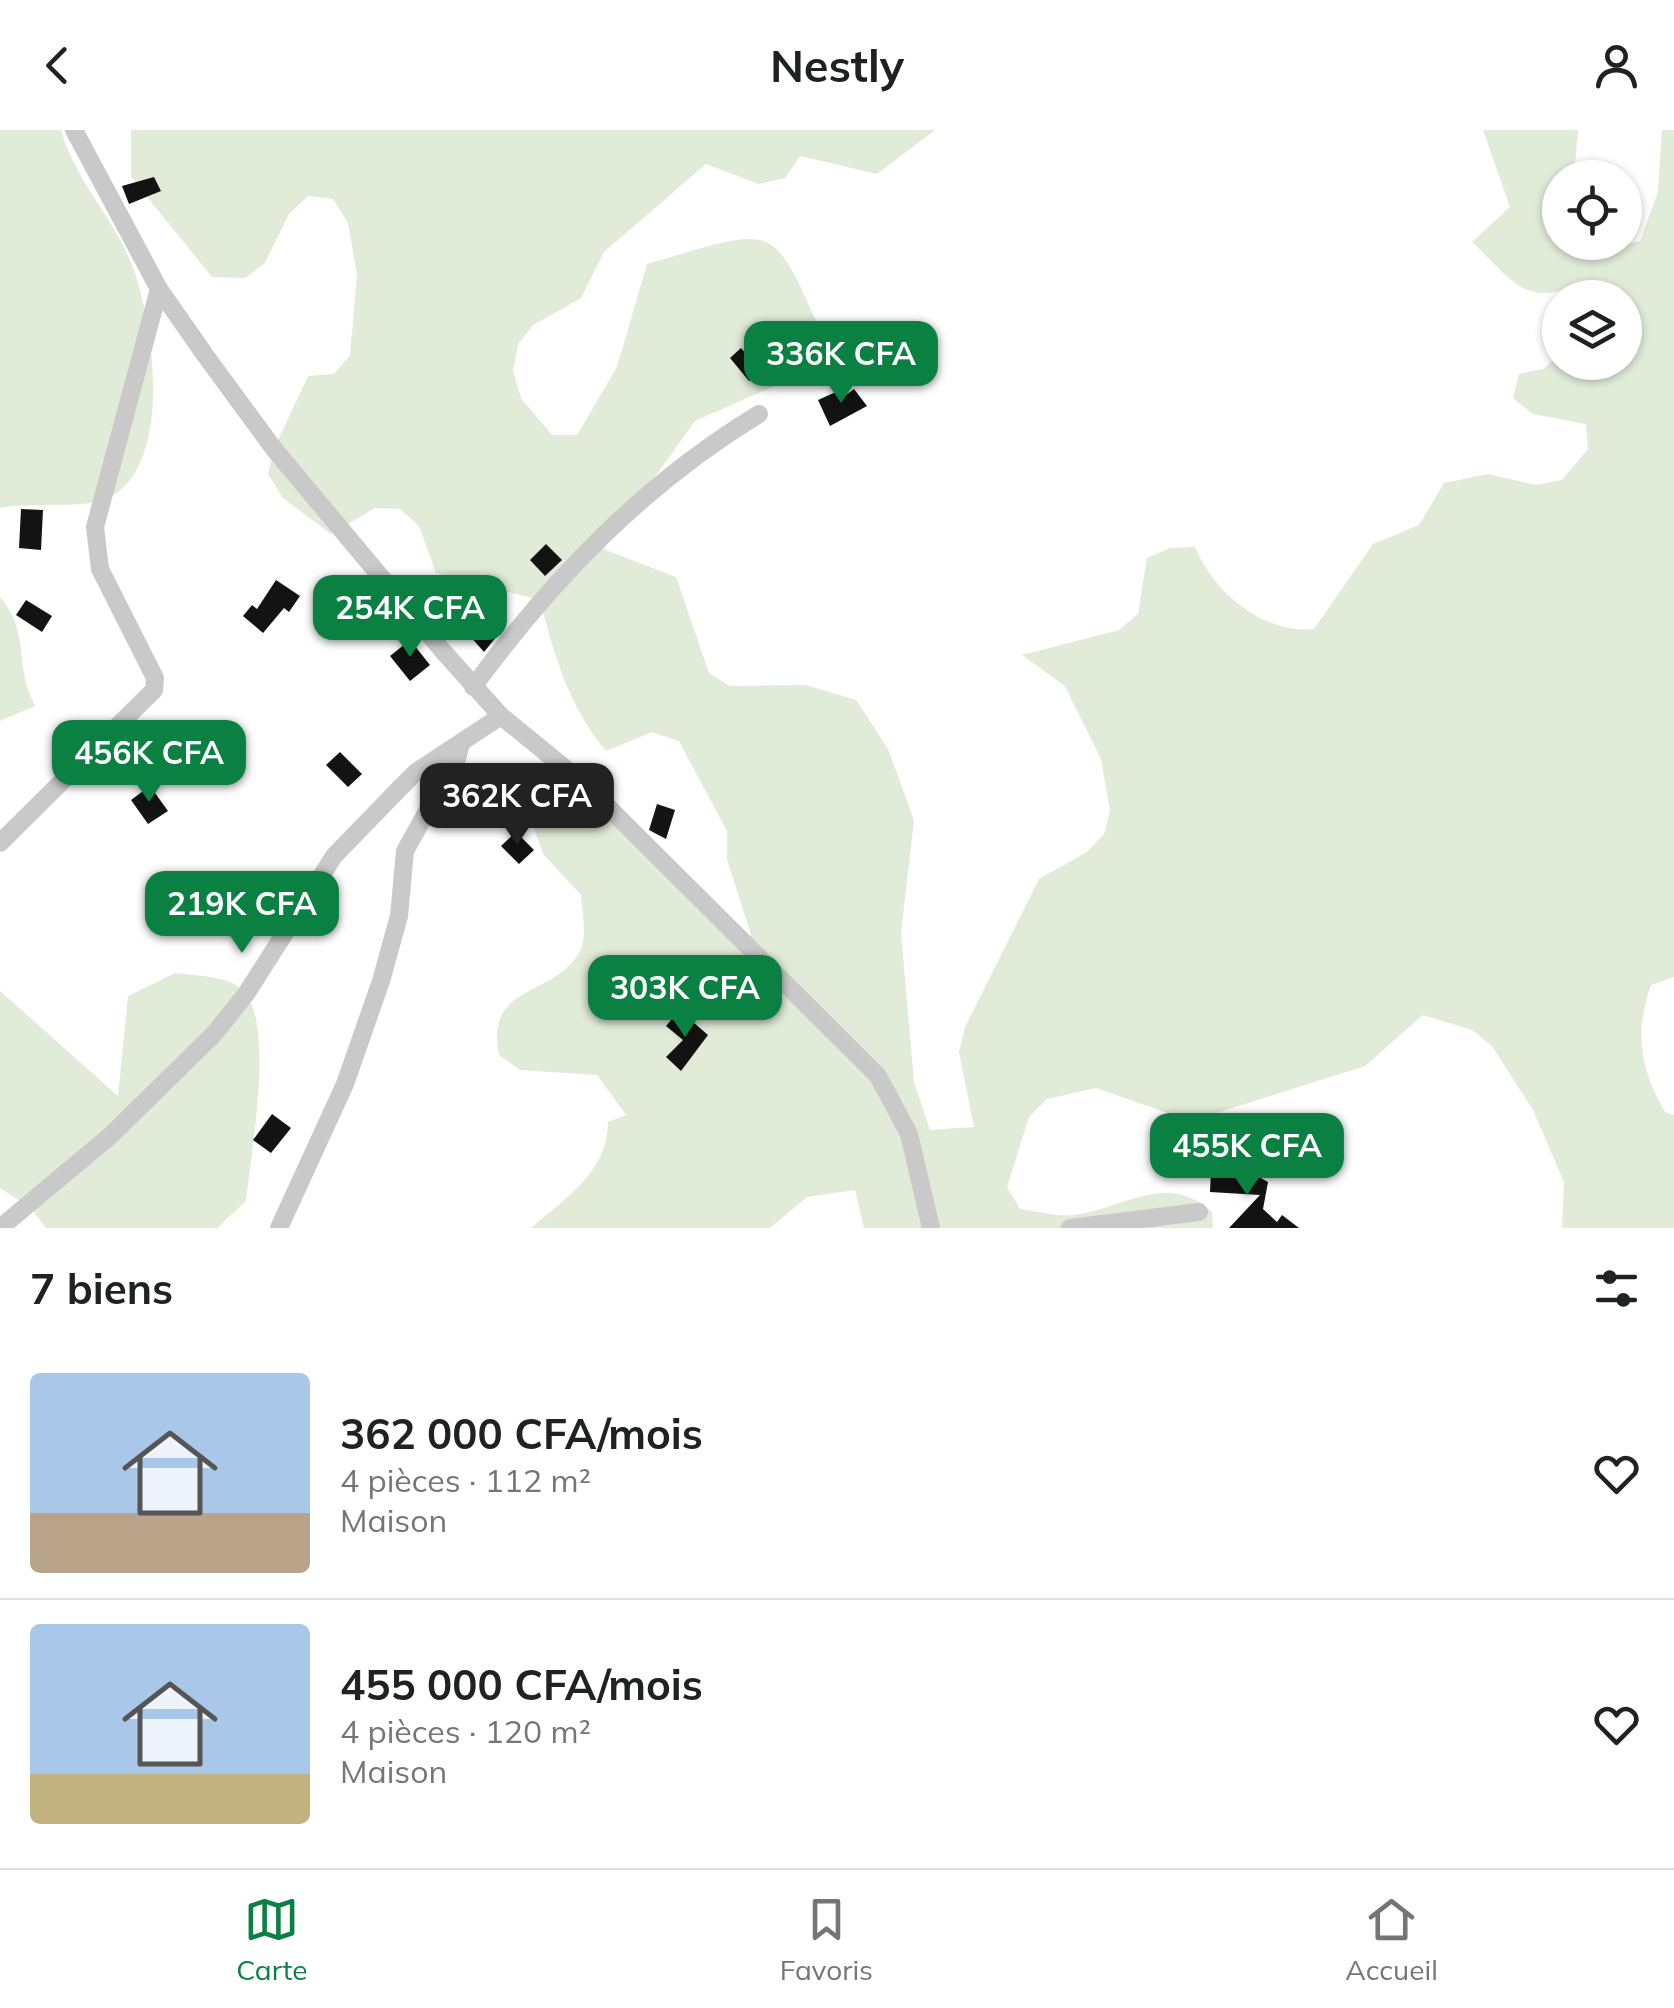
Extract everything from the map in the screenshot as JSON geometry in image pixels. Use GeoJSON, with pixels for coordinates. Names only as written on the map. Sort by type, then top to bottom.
{"type":"FeatureCollection","features":[{"type":"Feature","properties":{"kind":"street"},"geometry":{"type":"LineString","coordinates":[[74,130],[159,288],[274,450],[473,687],[501,716],[587,786],[862,1056],[892,1095],[909,1134],[931,1228]]}},
{"type":"Feature","properties":{"kind":"street"},"geometry":{"type":"LineString","coordinates":[[0,843],[154,690],[156,678],[100,569],[95,527],[159,288]]}},
{"type":"Feature","properties":{"kind":"street"},"geometry":{"type":"LineString","coordinates":[[473,687],[513,633],[624,513],[676,469],[760,414]]}},
{"type":"Feature","properties":{"kind":"street"},"geometry":{"type":"LineString","coordinates":[[0,1228],[110,1136],[214,1034],[246,994],[334,856],[416,772],[501,716]]}},
{"type":"Feature","properties":{"kind":"street"},"geometry":{"type":"LineString","coordinates":[[279,1228],[344,1084],[381,981],[399,916],[406,852],[435,798],[451,780],[460,744]]}},
{"type":"Feature","properties":{"kind":"street"},"geometry":{"type":"LineString","coordinates":[[1070,1228],[1199,1212]]}},
{"type":"Feature","properties":{"kind":"green space"},"geometry":{"type":"Polygon","coordinates":[[[0,130],[61,130],[75,165],[124,248],[140,290],[152,356],[150,427],[142,458],[128,483],[95,502],[0,508],[0,130]]]}},
{"type":"Feature","properties":{"kind":"green space"},"geometry":{"type":"Polygon","coordinates":[[[131,130],[935,130],[877,174],[800,156],[785,178],[759,184],[706,164],[604,252],[581,298],[533,325],[518,344],[513,371],[521,398],[552,435],[577,435],[617,367],[647,264],[749,239],[767,243],[781,254],[795,275],[829,349],[813,369],[695,421],[603,549],[676,577],[709,673],[730,686],[806,685],[856,700],[888,749],[914,820],[901,933],[914,1082],[930,1130],[974,1127],[959,1052],[965,1027],[1039,879],[1087,852],[1104,834],[1110,811],[1101,759],[1065,686],[1022,655],[1119,630],[1138,614],[1147,558],[1170,548],[1195,547],[1214,580],[1242,607],[1259,617],[1295,629],[1314,629],[1373,544],[1419,525],[1444,483],[1488,474],[1536,485],[1562,480],[1588,449],[1586,424],[1533,414],[1513,398],[1519,374],[1542,369],[1542,380],[1642,380],[1642,280],[1542,280],[1542,293],[1531,291],[1508,277],[1472,242],[1510,207],[1483,130],[1578,130],[1575,160],[1542,160],[1542,260],[1642,260],[1642,236],[1658,192],[1662,130],[1674,130],[1674,977],[1651,985],[1641,1035],[1650,1081],[1665,1112],[1674,1115],[1674,1228],[1562,1228],[1564,1182],[1533,1110],[1492,1046],[1472,1030],[1423,1015],[1365,1066],[1191,1121],[1096,1088],[1047,1099],[1029,1117],[1007,1187],[1020,1209],[1074,1215],[1145,1196],[1179,1194],[1212,1212],[1213,1228],[864,1228],[855,1190],[807,1197],[770,1228],[531,1228],[583,1182],[601,1155],[608,1122],[626,1115],[597,1075],[520,1070],[499,1055],[497,1031],[502,1014],[512,1002],[570,965],[583,943],[581,895],[543,854],[534,828],[551,809],[574,800],[599,810],[739,949],[751,935],[727,859],[727,831],[679,741],[652,732],[606,751],[573,698],[557,660],[540,600],[436,573],[419,526],[400,509],[375,508],[331,534],[283,498],[268,474],[274,449],[308,376],[334,374],[350,355],[357,275],[348,223],[333,199],[308,196],[289,214],[265,263],[245,278],[212,277],[131,177],[131,130]]]}},
{"type":"Feature","properties":{"kind":"green space"},"geometry":{"type":"Polygon","coordinates":[[[0,597],[15,623],[28,691],[35,706],[0,721],[0,597]]]}},
{"type":"Feature","properties":{"kind":"green space"},"geometry":{"type":"Polygon","coordinates":[[[175,973],[214,978],[241,988],[255,1014],[259,1038],[258,1095],[246,1201],[217,1228],[46,1228],[30,1207],[0,1188],[0,991],[118,1096],[128,996],[175,973]]]}},
{"type":"Feature","properties":{"kind":"building"},"geometry":{"type":"Polygon","coordinates":[[[154,177],[161,191],[129,204],[122,186],[154,177]]]}},
{"type":"Feature","properties":{"kind":"building"},"geometry":{"type":"Polygon","coordinates":[[[741,348],[761,371],[749,381],[730,358],[741,348]]]}},
{"type":"Feature","properties":{"kind":"building"},"geometry":{"type":"Polygon","coordinates":[[[854,389],[867,406],[830,426],[818,400],[838,391],[842,398],[854,389]]]}},
{"type":"Feature","properties":{"kind":"building"},"geometry":{"type":"Polygon","coordinates":[[[21,509],[43,510],[41,550],[19,548],[21,509]]]}},
{"type":"Feature","properties":{"kind":"building"},"geometry":{"type":"Polygon","coordinates":[[[546,544],[562,560],[545,576],[530,560],[546,544]]]}},
{"type":"Feature","properties":{"kind":"building"},"geometry":{"type":"Polygon","coordinates":[[[276,580],[300,596],[289,612],[284,608],[263,633],[243,616],[252,605],[257,609],[276,580]]]}},
{"type":"Feature","properties":{"kind":"building"},"geometry":{"type":"Polygon","coordinates":[[[461,587],[506,625],[484,652],[469,635],[477,628],[447,604],[461,587]]]}},
{"type":"Feature","properties":{"kind":"building"},"geometry":{"type":"Polygon","coordinates":[[[26,600],[52,616],[42,632],[16,615],[26,600]]]}},
{"type":"Feature","properties":{"kind":"building"},"geometry":{"type":"Polygon","coordinates":[[[410,640],[430,665],[410,681],[390,656],[410,640]]]}},
{"type":"Feature","properties":{"kind":"building"},"geometry":{"type":"Polygon","coordinates":[[[340,752],[362,774],[348,787],[326,765],[340,752]]]}},
{"type":"Feature","properties":{"kind":"building"},"geometry":{"type":"Polygon","coordinates":[[[150,786],[168,811],[148,824],[131,800],[150,786]]]}},
{"type":"Feature","properties":{"kind":"building"},"geometry":{"type":"Polygon","coordinates":[[[657,804],[675,810],[666,839],[649,830],[657,804]]]}},
{"type":"Feature","properties":{"kind":"building"},"geometry":{"type":"Polygon","coordinates":[[[516,832],[534,850],[519,864],[501,846],[516,832]]]}},
{"type":"Feature","properties":{"kind":"building"},"geometry":{"type":"Polygon","coordinates":[[[679,1010],[708,1035],[681,1071],[666,1057],[683,1040],[666,1026],[679,1010]]]}},
{"type":"Feature","properties":{"kind":"building"},"geometry":{"type":"Polygon","coordinates":[[[272,1114],[291,1128],[271,1153],[253,1140],[272,1114]]]}},
{"type":"Feature","properties":{"kind":"building"},"geometry":{"type":"Polygon","coordinates":[[[1211,1168],[1246,1170],[1268,1182],[1263,1209],[1277,1222],[1282,1215],[1299,1228],[1229,1228],[1260,1195],[1210,1192],[1211,1168]]]}}]}
